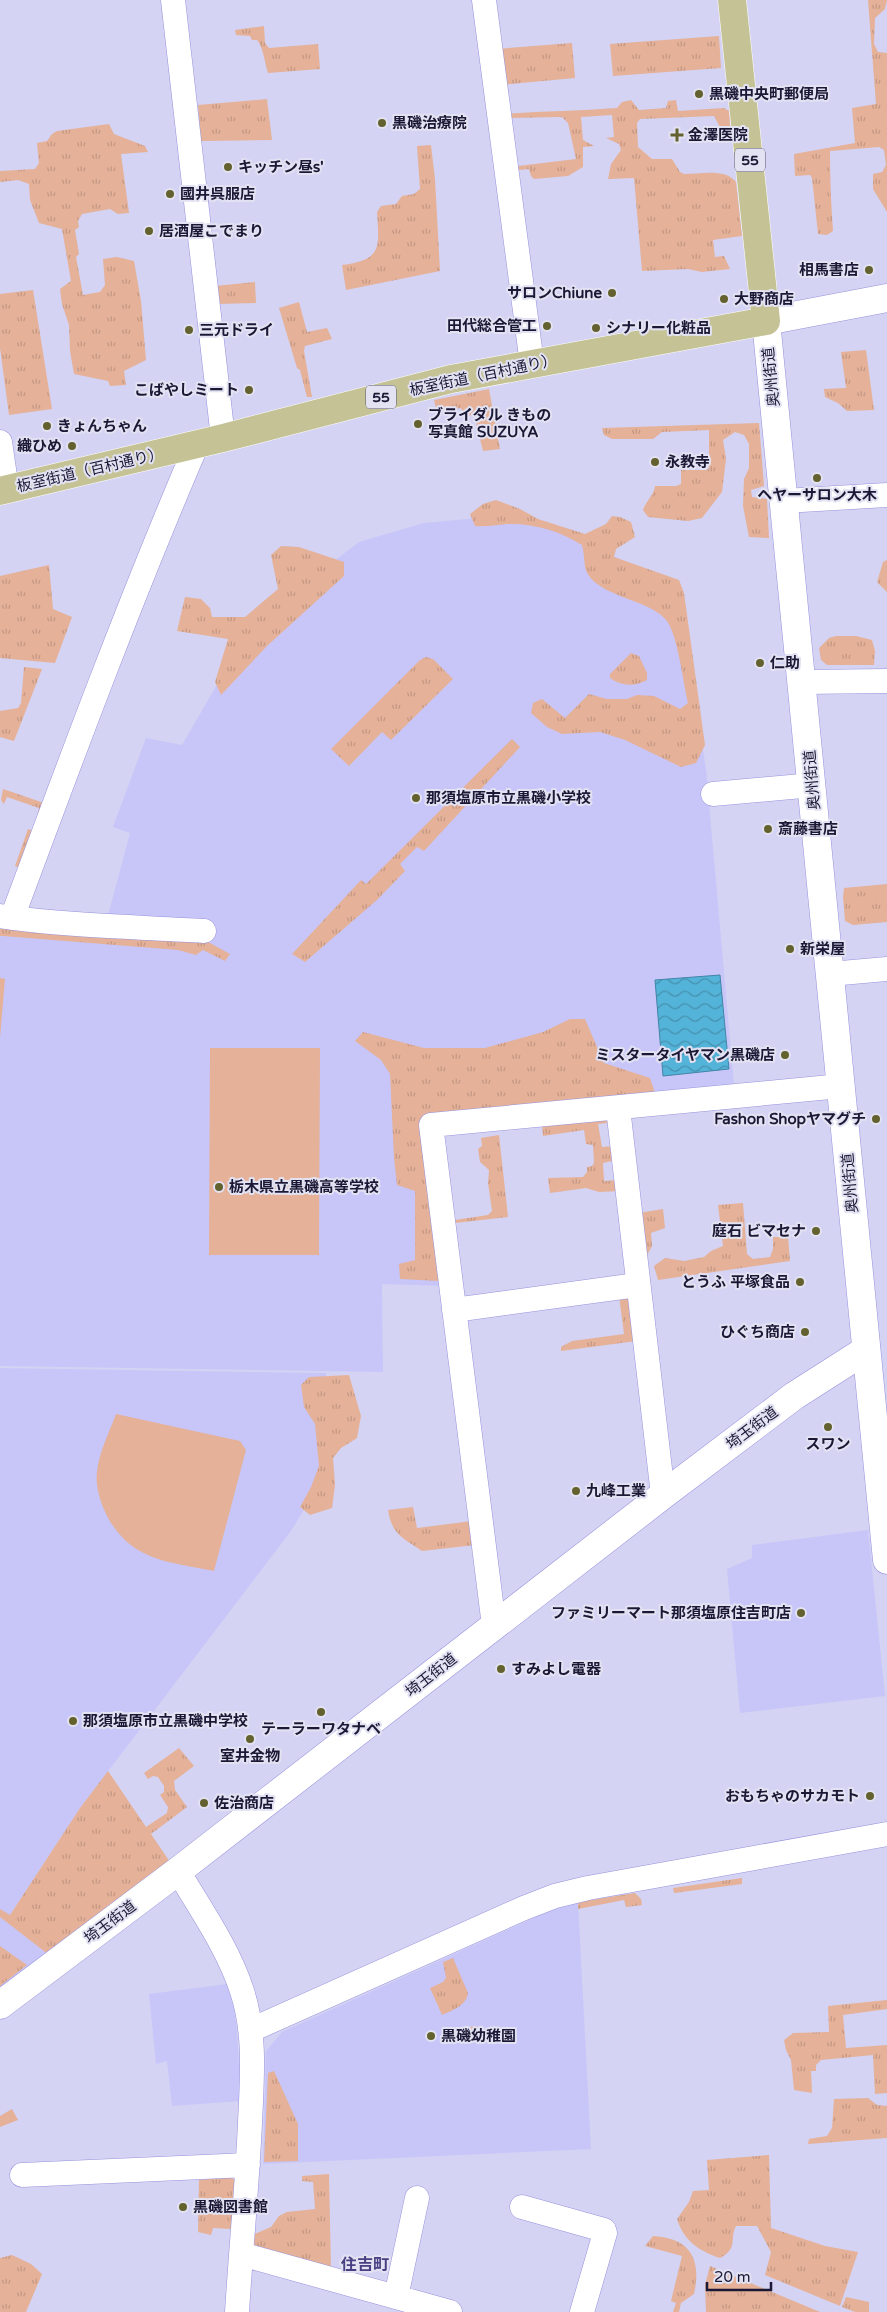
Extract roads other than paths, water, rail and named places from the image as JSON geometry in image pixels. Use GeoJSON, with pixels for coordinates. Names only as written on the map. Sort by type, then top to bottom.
{"type":"FeatureCollection","features":[{"type":"Feature","properties":{"kind":"main road","name":"奥州街道"},"geometry":{"type":"LineString","coordinates":[[732,0],[802,682],[866,1350],[881,1422],[887,1560]]}},
{"type":"Feature","properties":{"kind":"main road"},"geometry":{"type":"LineString","coordinates":[[766,321],[887,298]]}},
{"type":"Feature","properties":{"kind":"main road","name":"板室街道（百村通り）"},"geometry":{"type":"LineString","coordinates":[[3,490],[223,438],[451,379],[766,321]]}},
{"type":"Feature","properties":{"kind":"main road","name":"埼玉街道"},"geometry":{"type":"LineString","coordinates":[[0,2005],[178,1871],[663,1495],[794,1396],[866,1350]]}},
{"type":"Feature","properties":{"kind":"street"},"geometry":{"type":"LineString","coordinates":[[173,0],[223,438]]}},
{"type":"Feature","properties":{"kind":"street"},"geometry":{"type":"LineString","coordinates":[[484,0],[532,364]]}},
{"type":"Feature","properties":{"kind":"street"},"geometry":{"type":"LineString","coordinates":[[0,442],[3,490]]}},
{"type":"Feature","properties":{"kind":"street"},"geometry":{"type":"LineString","coordinates":[[197,444],[123,622],[6,917],[37,922],[204,932]]}},
{"type":"Feature","properties":{"kind":"street"},"geometry":{"type":"LineString","coordinates":[[784,501],[887,495]]}},
{"type":"Feature","properties":{"kind":"street"},"geometry":{"type":"LineString","coordinates":[[802,682],[887,682]]}},
{"type":"Feature","properties":{"kind":"street"},"geometry":{"type":"LineString","coordinates":[[714,794],[812,785]]}},
{"type":"Feature","properties":{"kind":"street"},"geometry":{"type":"LineString","coordinates":[[830,974],[887,969]]}},
{"type":"Feature","properties":{"kind":"street"},"geometry":{"type":"LineString","coordinates":[[494,1626],[431,1126],[841,1086]]}},
{"type":"Feature","properties":{"kind":"street"},"geometry":{"type":"LineString","coordinates":[[618,1108],[637,1286],[663,1495]]}},
{"type":"Feature","properties":{"kind":"street"},"geometry":{"type":"LineString","coordinates":[[454,1310],[637,1286]]}},
{"type":"Feature","properties":{"kind":"street"},"geometry":{"type":"LineString","coordinates":[[251,2030],[524,1908],[555,1896],[588,1888],[887,1834]]}},
{"type":"Feature","properties":{"kind":"street"},"geometry":{"type":"LineString","coordinates":[[178,1871],[231,1963],[242,1992],[251,2030],[253,2063],[248,2165],[237,2312]]}},
{"type":"Feature","properties":{"kind":"street"},"geometry":{"type":"LineString","coordinates":[[22,2175],[248,2165]]}},
{"type":"Feature","properties":{"kind":"street"},"geometry":{"type":"LineString","coordinates":[[396,2297],[417,2198]]}},
{"type":"Feature","properties":{"kind":"street"},"geometry":{"type":"LineString","coordinates":[[522,2207],[604,2230],[605,2234],[582,2312]]}},
{"type":"Feature","properties":{"kind":"street"},"geometry":{"type":"LineString","coordinates":[[241,2254],[450,2312]]}},
{"type":"Feature","properties":{"kind":"water"},"geometry":{"type":"Polygon","coordinates":[[[720,975],[729,1069],[663,1076],[655,980],[720,975]]]}},
{"type":"Feature","properties":{"kind":"place","name":"黒磯中央町郵便局"},"geometry":{"type":"Point","coordinates":[699,94]}},
{"type":"Feature","properties":{"kind":"place","name":"黒磯治療院"},"geometry":{"type":"Point","coordinates":[382,123]}},
{"type":"Feature","properties":{"kind":"place","name":"金澤医院"},"geometry":{"type":"Point","coordinates":[677,135]}},
{"type":"Feature","properties":{"kind":"place","name":"キッチン昼s'"},"geometry":{"type":"Point","coordinates":[228,167]}},
{"type":"Feature","properties":{"kind":"place","name":"國井呉服店"},"geometry":{"type":"Point","coordinates":[170,194]}},
{"type":"Feature","properties":{"kind":"place","name":"居酒屋こでまり"},"geometry":{"type":"Point","coordinates":[149,231]}},
{"type":"Feature","properties":{"kind":"place","name":"相馬書店"},"geometry":{"type":"Point","coordinates":[869,270]}},
{"type":"Feature","properties":{"kind":"place","name":"サロンChiune"},"geometry":{"type":"Point","coordinates":[612,293]}},
{"type":"Feature","properties":{"kind":"place","name":"大野商店"},"geometry":{"type":"Point","coordinates":[724,299]}},
{"type":"Feature","properties":{"kind":"place","name":"田代総合管工"},"geometry":{"type":"Point","coordinates":[547,326]}},
{"type":"Feature","properties":{"kind":"place","name":"シナリー化粧品"},"geometry":{"type":"Point","coordinates":[596,328]}},
{"type":"Feature","properties":{"kind":"place","name":"三元ドライ"},"geometry":{"type":"Point","coordinates":[189,330]}},
{"type":"Feature","properties":{"kind":"place","name":"こばやしミート"},"geometry":{"type":"Point","coordinates":[249,390]}},
{"type":"Feature","properties":{"kind":"place","name":"ブライダル きもの 写真館 SUZUYA"},"geometry":{"type":"Point","coordinates":[418,424]}},
{"type":"Feature","properties":{"kind":"place","name":"きょんちゃん"},"geometry":{"type":"Point","coordinates":[47,426]}},
{"type":"Feature","properties":{"kind":"place","name":"織ひめ"},"geometry":{"type":"Point","coordinates":[72,446]}},
{"type":"Feature","properties":{"kind":"place","name":"永教寺"},"geometry":{"type":"Point","coordinates":[655,462]}},
{"type":"Feature","properties":{"kind":"place","name":"ヘヤーサロン大木"},"geometry":{"type":"Point","coordinates":[817,478]}},
{"type":"Feature","properties":{"kind":"place","name":"仁助"},"geometry":{"type":"Point","coordinates":[760,663]}},
{"type":"Feature","properties":{"kind":"place","name":"那須塩原市立黒磯小学校"},"geometry":{"type":"Point","coordinates":[416,798]}},
{"type":"Feature","properties":{"kind":"place","name":"斎藤書店"},"geometry":{"type":"Point","coordinates":[768,829]}},
{"type":"Feature","properties":{"kind":"place","name":"新栄屋"},"geometry":{"type":"Point","coordinates":[790,949]}},
{"type":"Feature","properties":{"kind":"place","name":"ミスタータイヤマン黒磯店"},"geometry":{"type":"Point","coordinates":[785,1055]}},
{"type":"Feature","properties":{"kind":"place","name":"Fashon Shopヤマグチ"},"geometry":{"type":"Point","coordinates":[876,1119]}},
{"type":"Feature","properties":{"kind":"place","name":"栃木県立黒磯高等学校"},"geometry":{"type":"Point","coordinates":[219,1187]}},
{"type":"Feature","properties":{"kind":"place","name":"庭石 ビマセナ"},"geometry":{"type":"Point","coordinates":[816,1231]}},
{"type":"Feature","properties":{"kind":"place","name":"とうふ 平塚食品"},"geometry":{"type":"Point","coordinates":[800,1282]}},
{"type":"Feature","properties":{"kind":"place","name":"ひぐち商店"},"geometry":{"type":"Point","coordinates":[805,1332]}},
{"type":"Feature","properties":{"kind":"place","name":"スワン"},"geometry":{"type":"Point","coordinates":[828,1427]}},
{"type":"Feature","properties":{"kind":"place","name":"九峰工業"},"geometry":{"type":"Point","coordinates":[576,1491]}},
{"type":"Feature","properties":{"kind":"place","name":"ファミリーマート那須塩原住吉町店"},"geometry":{"type":"Point","coordinates":[801,1613]}},
{"type":"Feature","properties":{"kind":"place","name":"すみよし電器"},"geometry":{"type":"Point","coordinates":[501,1669]}},
{"type":"Feature","properties":{"kind":"place","name":"テーラーワタナベ"},"geometry":{"type":"Point","coordinates":[321,1712]}},
{"type":"Feature","properties":{"kind":"place","name":"那須塩原市立黒磯中学校"},"geometry":{"type":"Point","coordinates":[73,1721]}},
{"type":"Feature","properties":{"kind":"place","name":"室井金物"},"geometry":{"type":"Point","coordinates":[250,1739]}},
{"type":"Feature","properties":{"kind":"place","name":"おもちゃのサカモト"},"geometry":{"type":"Point","coordinates":[870,1796]}},
{"type":"Feature","properties":{"kind":"place","name":"佐治商店"},"geometry":{"type":"Point","coordinates":[204,1803]}},
{"type":"Feature","properties":{"kind":"place","name":"黒磯幼稚園"},"geometry":{"type":"Point","coordinates":[431,2036]}},
{"type":"Feature","properties":{"kind":"place","name":"黒磯図書館"},"geometry":{"type":"Point","coordinates":[183,2207]}},
{"type":"Feature","properties":{"kind":"district","name":"住吉町"},"geometry":{"type":"Point","coordinates":[365,2264]}}]}
